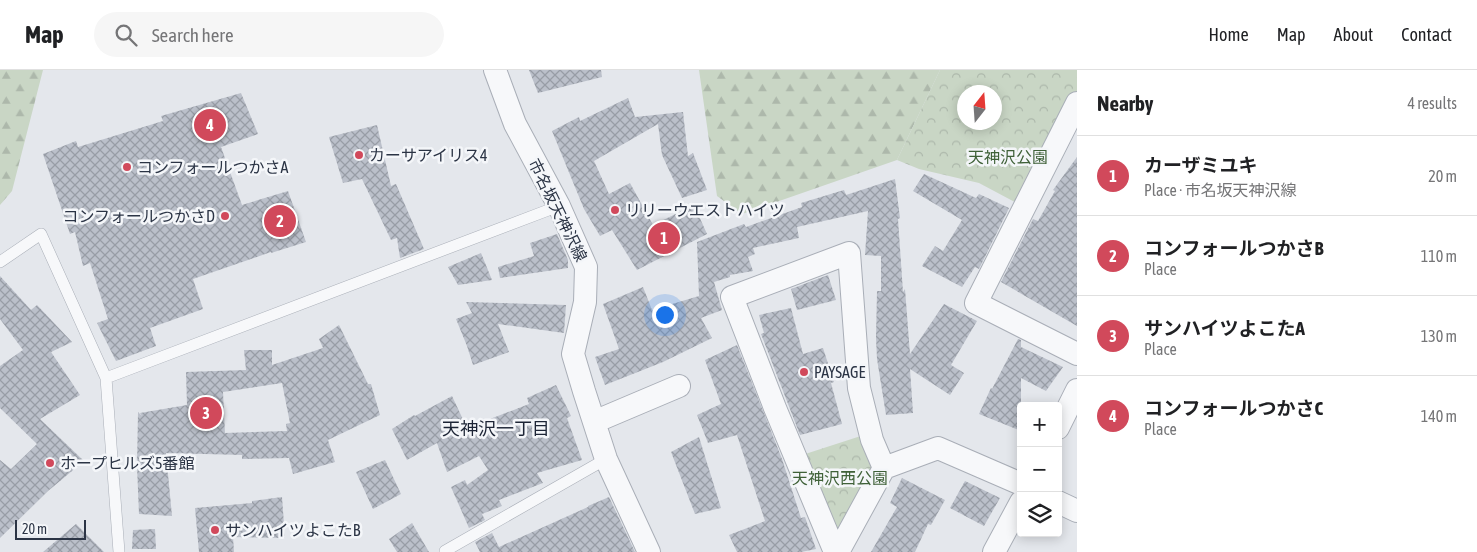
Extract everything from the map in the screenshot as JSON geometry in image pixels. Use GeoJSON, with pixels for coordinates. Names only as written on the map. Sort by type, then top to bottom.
{"type":"FeatureCollection","features":[{"type":"Feature","properties":{"kind":"street","name":"市名坂天神沢線"},"geometry":{"type":"LineString","coordinates":[[495,70],[516,124],[559,206],[586,267],[585,302],[573,354],[606,459],[649,552]]}},
{"type":"Feature","properties":{"kind":"street"},"geometry":{"type":"LineString","coordinates":[[1077,103],[976,302],[1077,354]]}},
{"type":"Feature","properties":{"kind":"street"},"geometry":{"type":"LineString","coordinates":[[835,552],[775,408],[732,297],[850,253],[859,388],[872,440],[884,468]]}},
{"type":"Feature","properties":{"kind":"street"},"geometry":{"type":"LineString","coordinates":[[594,422],[679,386]]}},
{"type":"Feature","properties":{"kind":"street"},"geometry":{"type":"LineString","coordinates":[[1062,420],[1077,390]]}},
{"type":"Feature","properties":{"kind":"street"},"geometry":{"type":"LineString","coordinates":[[838,552],[884,468],[938,448],[1017,482]]}},
{"type":"Feature","properties":{"kind":"street"},"geometry":{"type":"LineString","coordinates":[[1062,504],[1077,511]]}},
{"type":"Feature","properties":{"kind":"street"},"geometry":{"type":"LineString","coordinates":[[994,552],[1017,509]]}},
{"type":"Feature","properties":{"kind":"lane"},"geometry":{"type":"LineString","coordinates":[[106,378],[559,206]]}},
{"type":"Feature","properties":{"kind":"lane"},"geometry":{"type":"LineString","coordinates":[[0,262],[41,234],[106,378],[119,552]]}},
{"type":"Feature","properties":{"kind":"lane"},"geometry":{"type":"LineString","coordinates":[[446,552],[606,459]]}},
{"type":"Feature","properties":{"kind":"green space"},"geometry":{"type":"Polygon","coordinates":[[[0,70],[43,70],[12,191],[0,205],[0,70]]]}},
{"type":"Feature","properties":{"kind":"green space"},"geometry":{"type":"Polygon","coordinates":[[[699,70],[940,70],[897,160],[742,214],[717,196],[699,70]]]}},
{"type":"Feature","properties":{"kind":"green space","name":"天神沢公園"},"geometry":{"type":"Polygon","coordinates":[[[940,70],[1077,70],[1077,103],[1024,207],[979,183],[919,169],[897,160],[940,70]]]}},
{"type":"Feature","properties":{"kind":"green space","name":"天神沢西公園"},"geometry":{"type":"Polygon","coordinates":[[[870,433],[884,468],[839,552],[796,457],[870,433]]]}},
{"type":"Feature","properties":{"kind":"building"},"geometry":{"type":"Polygon","coordinates":[[[529,70],[601,70],[602,77],[538,93],[529,70]]]}},
{"type":"Feature","properties":{"kind":"building"},"geometry":{"type":"Polygon","coordinates":[[[241,93],[258,134],[221,147],[242,205],[288,191],[306,242],[193,279],[203,309],[150,328],[156,346],[116,361],[97,323],[108,319],[90,263],[83,266],[75,232],[70,234],[43,154],[76,141],[78,147],[163,121],[161,116],[241,93]]]}},
{"type":"Feature","properties":{"kind":"building"},"geometry":{"type":"Polygon","coordinates":[[[628,98],[635,117],[683,112],[688,156],[693,153],[707,190],[682,198],[662,155],[658,124],[594,161],[609,194],[630,183],[653,225],[694,205],[707,234],[637,270],[612,230],[600,236],[584,209],[552,131],[579,117],[580,121],[628,98]]]}},
{"type":"Feature","properties":{"kind":"building"},"geometry":{"type":"Polygon","coordinates":[[[377,125],[391,186],[396,184],[424,249],[400,258],[397,238],[391,240],[362,179],[343,183],[329,137],[377,125]]]}},
{"type":"Feature","properties":{"kind":"building"},"geometry":{"type":"Polygon","coordinates":[[[1077,157],[1077,326],[1001,282],[1033,219],[1038,221],[1055,191],[1053,190],[1077,157]]]}},
{"type":"Feature","properties":{"kind":"building"},"geometry":{"type":"Polygon","coordinates":[[[924,174],[976,198],[979,194],[1009,208],[979,269],[975,267],[962,287],[922,266],[935,246],[943,251],[962,220],[913,191],[924,174]]]}},
{"type":"Feature","properties":{"kind":"building"},"geometry":{"type":"Polygon","coordinates":[[[895,179],[900,218],[898,219],[903,292],[905,289],[910,354],[944,304],[977,321],[951,365],[964,373],[950,395],[910,369],[913,413],[886,415],[877,359],[876,338],[877,291],[881,291],[881,256],[865,255],[868,211],[797,227],[799,238],[753,248],[755,254],[748,257],[753,271],[730,275],[730,277],[714,282],[722,310],[701,318],[712,338],[663,362],[605,385],[595,357],[619,349],[603,304],[643,287],[652,310],[699,296],[697,242],[744,224],[746,227],[802,207],[801,203],[844,190],[846,195],[895,179]]]}},
{"type":"Feature","properties":{"kind":"building"},"geometry":{"type":"Polygon","coordinates":[[[557,234],[568,260],[568,268],[500,278],[498,267],[534,256],[530,243],[557,234]]]}},
{"type":"Feature","properties":{"kind":"building"},"geometry":{"type":"Polygon","coordinates":[[[481,253],[492,280],[458,285],[448,267],[481,253]]]}},
{"type":"Feature","properties":{"kind":"building"},"geometry":{"type":"Polygon","coordinates":[[[828,275],[836,300],[797,310],[791,289],[828,275]]]}},
{"type":"Feature","properties":{"kind":"building"},"geometry":{"type":"Polygon","coordinates":[[[0,276],[31,310],[37,305],[72,342],[51,352],[80,395],[40,419],[84,461],[48,491],[0,538],[0,460],[11,469],[37,444],[0,408],[0,366],[23,350],[0,319],[0,276]]]}},
{"type":"Feature","properties":{"kind":"building"},"geometry":{"type":"Polygon","coordinates":[[[466,302],[566,305],[564,333],[498,324],[509,352],[473,365],[456,319],[472,313],[466,302]]]}},
{"type":"Feature","properties":{"kind":"building"},"geometry":{"type":"Polygon","coordinates":[[[791,308],[803,354],[823,348],[834,382],[831,383],[842,424],[800,435],[761,334],[764,333],[759,315],[791,308]]]}},
{"type":"Feature","properties":{"kind":"building"},"geometry":{"type":"Polygon","coordinates":[[[339,325],[368,384],[371,384],[380,415],[328,440],[335,462],[293,474],[289,458],[242,459],[242,455],[166,453],[172,516],[139,514],[137,466],[138,412],[142,416],[140,413],[187,405],[186,372],[246,370],[244,350],[272,350],[272,365],[323,348],[319,339],[339,325]],[[282,383],[223,392],[225,433],[287,431],[286,424],[290,423],[282,383]]]}},
{"type":"Feature","properties":{"kind":"building"},"geometry":{"type":"Polygon","coordinates":[[[1018,339],[1021,340],[1021,347],[1063,367],[1046,391],[1021,378],[1021,402],[1017,402],[1017,429],[979,414],[1018,339]]]}},
{"type":"Feature","properties":{"kind":"building"},"geometry":{"type":"Polygon","coordinates":[[[737,345],[782,459],[801,518],[805,517],[816,549],[801,552],[737,552],[729,535],[765,521],[737,435],[708,443],[697,415],[721,404],[705,360],[737,345]]]}},
{"type":"Feature","properties":{"kind":"building"},"geometry":{"type":"Polygon","coordinates":[[[556,385],[571,416],[567,418],[582,460],[537,473],[543,483],[499,500],[502,506],[482,514],[485,520],[469,528],[451,487],[465,480],[467,485],[488,470],[479,456],[447,472],[437,443],[407,460],[392,429],[414,415],[452,396],[467,428],[529,404],[527,398],[556,385]]]}},
{"type":"Feature","properties":{"kind":"building"},"geometry":{"type":"Polygon","coordinates":[[[699,437],[721,508],[695,514],[671,452],[699,437]]]}},
{"type":"Feature","properties":{"kind":"building"},"geometry":{"type":"Polygon","coordinates":[[[385,460],[401,494],[373,509],[356,472],[385,460]]]}},
{"type":"Feature","properties":{"kind":"building"},"geometry":{"type":"Polygon","coordinates":[[[902,478],[945,500],[931,525],[928,524],[915,552],[871,552],[897,507],[890,503],[902,478]]]}},
{"type":"Feature","properties":{"kind":"building"},"geometry":{"type":"Polygon","coordinates":[[[965,481],[1000,498],[984,526],[950,508],[965,481]]]}},
{"type":"Feature","properties":{"kind":"building"},"geometry":{"type":"Polygon","coordinates":[[[282,497],[285,538],[233,537],[234,552],[199,552],[195,508],[252,503],[252,501],[282,497]]]}},
{"type":"Feature","properties":{"kind":"building"},"geometry":{"type":"Polygon","coordinates":[[[609,497],[635,552],[480,552],[475,542],[492,533],[499,547],[609,497]]]}},
{"type":"Feature","properties":{"kind":"building"},"geometry":{"type":"Polygon","coordinates":[[[412,523],[429,552],[397,552],[389,539],[412,523]]]}},
{"type":"Feature","properties":{"kind":"building"},"geometry":{"type":"Polygon","coordinates":[[[76,524],[104,552],[43,552],[76,524]]]}},
{"type":"Feature","properties":{"kind":"building"},"geometry":{"type":"Polygon","coordinates":[[[155,529],[156,549],[132,549],[133,530],[155,529]]]}},
{"type":"Feature","properties":{"kind":"place","name":"コンフォールつかさC"},"geometry":{"type":"Point","coordinates":[210,125]}},
{"type":"Feature","properties":{"kind":"place","name":"カーサアイリス4"},"geometry":{"type":"Point","coordinates":[359,155]}},
{"type":"Feature","properties":{"kind":"place","name":"コンフォールつかさA"},"geometry":{"type":"Point","coordinates":[127,167]}},
{"type":"Feature","properties":{"kind":"place","name":"リリーウエストハイツ"},"geometry":{"type":"Point","coordinates":[615,210]}},
{"type":"Feature","properties":{"kind":"place","name":"コンフォールつかさD"},"geometry":{"type":"Point","coordinates":[225,216]}},
{"type":"Feature","properties":{"kind":"place","name":"コンフォールつかさB"},"geometry":{"type":"Point","coordinates":[280,221]}},
{"type":"Feature","properties":{"kind":"place","name":"カーザミユキ"},"geometry":{"type":"Point","coordinates":[664,238]}},
{"type":"Feature","properties":{"kind":"place","name":"PAYSAGE"},"geometry":{"type":"Point","coordinates":[804,372]}},
{"type":"Feature","properties":{"kind":"place","name":"サンハイツよこたA"},"geometry":{"type":"Point","coordinates":[206,413]}},
{"type":"Feature","properties":{"kind":"place","name":"ホープヒルズ5番館"},"geometry":{"type":"Point","coordinates":[50,463]}},
{"type":"Feature","properties":{"kind":"place","name":"サンハイツよこたB"},"geometry":{"type":"Point","coordinates":[215,530]}},
{"type":"Feature","properties":{"kind":"district","name":"天神沢一丁目"},"geometry":{"type":"Point","coordinates":[496,428]}}]}
